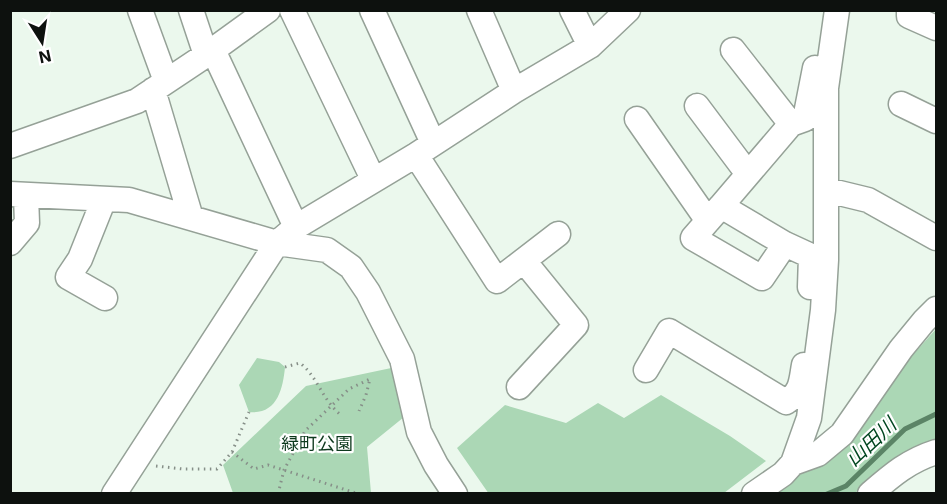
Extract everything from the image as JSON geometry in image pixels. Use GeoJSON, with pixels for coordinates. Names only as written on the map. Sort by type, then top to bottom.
{"type":"FeatureCollection","features":[{"type":"Feature","properties":{"kind":"street"},"geometry":{"type":"LineString","coordinates":[[140,10],[191,218]]}},
{"type":"Feature","properties":{"kind":"street"},"geometry":{"type":"LineString","coordinates":[[191,10],[209,53],[296,227]]}},
{"type":"Feature","properties":{"kind":"street"},"geometry":{"type":"LineString","coordinates":[[10,146],[136,101],[209,53],[268,10]]}},
{"type":"Feature","properties":{"kind":"street"},"geometry":{"type":"LineString","coordinates":[[292,10],[373,179]]}},
{"type":"Feature","properties":{"kind":"street"},"geometry":{"type":"LineString","coordinates":[[372,10],[424,149],[497,281],[558,234]]}},
{"type":"Feature","properties":{"kind":"street"},"geometry":{"type":"LineString","coordinates":[[479,10],[514,91]]}},
{"type":"Feature","properties":{"kind":"street"},"geometry":{"type":"LineString","coordinates":[[572,10],[590,46]]}},
{"type":"Feature","properties":{"kind":"street"},"geometry":{"type":"LineString","coordinates":[[114,494],[277,243],[296,227],[590,46],[628,10]]}},
{"type":"Feature","properties":{"kind":"street"},"geometry":{"type":"LineString","coordinates":[[754,494],[783,474],[793,463],[809,418],[815,335],[826,242],[825,120],[829,57],[837,10]]}},
{"type":"Feature","properties":{"kind":"street"},"geometry":{"type":"LineString","coordinates":[[909,10],[909,15],[936,28]]}},
{"type":"Feature","properties":{"kind":"street"},"geometry":{"type":"LineString","coordinates":[[734,50],[791,124]]}},
{"type":"Feature","properties":{"kind":"street"},"geometry":{"type":"LineString","coordinates":[[784,244],[762,278],[693,238],[791,124],[805,119],[818,59],[822,56],[829,57]]}},
{"type":"Feature","properties":{"kind":"street"},"geometry":{"type":"LineString","coordinates":[[901,104],[936,121]]}},
{"type":"Feature","properties":{"kind":"street"},"geometry":{"type":"LineString","coordinates":[[697,106],[748,174]]}},
{"type":"Feature","properties":{"kind":"street"},"geometry":{"type":"LineString","coordinates":[[637,119],[715,214],[811,255],[815,335],[800,387],[795,396],[786,402],[669,331],[646,370]]}},
{"type":"Feature","properties":{"kind":"street"},"geometry":{"type":"LineString","coordinates":[[827,190],[868,200],[936,238]]}},
{"type":"Feature","properties":{"kind":"street"},"geometry":{"type":"LineString","coordinates":[[10,243],[27,223],[18,195],[129,200],[277,243],[327,250],[351,267],[368,292],[402,359],[419,432],[436,465],[455,494]]}},
{"type":"Feature","properties":{"kind":"street"},"geometry":{"type":"LineString","coordinates":[[104,199],[80,259],[68,277],[105,298]]}},
{"type":"Feature","properties":{"kind":"street"},"geometry":{"type":"LineString","coordinates":[[519,387],[576,326],[524,261]]}},
{"type":"Feature","properties":{"kind":"street"},"geometry":{"type":"LineString","coordinates":[[793,463],[818,454],[842,434],[901,349],[936,309]]}},
{"type":"Feature","properties":{"kind":"street"},"geometry":{"type":"LineString","coordinates":[[870,494],[899,468],[936,452]]}},
{"type":"Feature","properties":{"kind":"path"},"geometry":{"type":"LineString","coordinates":[[285,367],[300,363],[310,371],[330,406],[340,415]]}},
{"type":"Feature","properties":{"kind":"path"},"geometry":{"type":"LineString","coordinates":[[278,494],[284,470],[305,431],[349,389],[370,379],[359,411]]}},
{"type":"Feature","properties":{"kind":"path"},"geometry":{"type":"LineString","coordinates":[[134,463],[183,469],[217,469],[232,452],[249,412]]}},
{"type":"Feature","properties":{"kind":"path"},"geometry":{"type":"LineString","coordinates":[[232,452],[254,469],[268,465],[358,494]]}},
{"type":"Feature","properties":{"kind":"green space"},"geometry":{"type":"Polygon","coordinates":[[[936,329],[936,441],[893,460],[855,493],[765,494],[894,376],[936,329]]]}},
{"type":"Feature","properties":{"kind":"green space"},"geometry":{"type":"Polygon","coordinates":[[[257,358],[279,362],[285,367],[284,375],[280,392],[272,405],[259,412],[249,412],[239,385],[257,358]]]}},
{"type":"Feature","properties":{"kind":"green space","name":"緑町公園"},"geometry":{"type":"Polygon","coordinates":[[[396,367],[409,413],[367,447],[371,493],[233,493],[223,465],[306,386],[396,367]]]}},
{"type":"Feature","properties":{"kind":"green space"},"geometry":{"type":"Polygon","coordinates":[[[661,395],[730,436],[766,461],[724,493],[489,494],[457,448],[505,405],[566,423],[598,403],[624,418],[661,395]]]}},
{"type":"Feature","properties":{"kind":"waterway","name":"山田川"},"geometry":{"type":"LineString","coordinates":[[827,494],[846,486],[905,429],[936,414]]}}]}
